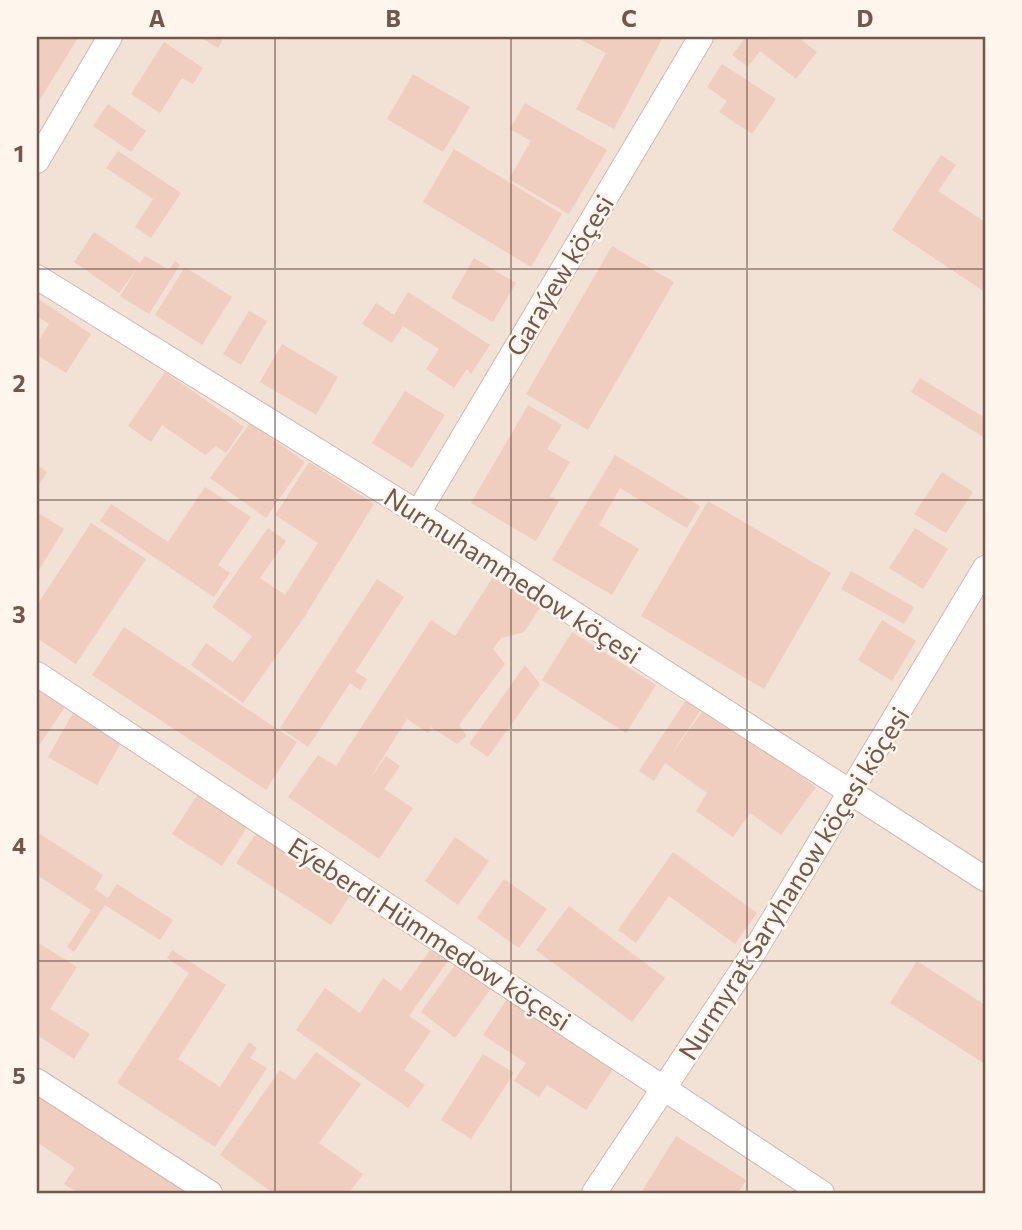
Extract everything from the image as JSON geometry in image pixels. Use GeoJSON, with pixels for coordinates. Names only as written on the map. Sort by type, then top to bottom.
{"type":"FeatureCollection","features":[{"type":"Feature","properties":{"kind":"street"},"geometry":{"type":"LineString","coordinates":[[37,161],[110,37]]}},
{"type":"Feature","properties":{"kind":"street","name":"Garaýew köçesi"},"geometry":{"type":"LineString","coordinates":[[418,513],[701,37]]}},
{"type":"Feature","properties":{"kind":"street","name":"Nurmuhammedow köçesi"},"geometry":{"type":"LineString","coordinates":[[37,278],[418,513],[985,879]]}},
{"type":"Feature","properties":{"kind":"street","name":"Nurmyrat Saryhanow köçesi köçesi"},"geometry":{"type":"LineString","coordinates":[[594,1193],[749,960],[985,568]]}},
{"type":"Feature","properties":{"kind":"street","name":"Eýeberdi Hümmedow köçesi"},"geometry":{"type":"LineString","coordinates":[[37,674],[822,1193]]}},
{"type":"Feature","properties":{"kind":"street"},"geometry":{"type":"LineString","coordinates":[[37,1081],[210,1193]]}},
{"type":"Feature","properties":{"kind":"shaded area"},"geometry":{"type":"Polygon","coordinates":[[[37,37],[985,37],[985,1193],[37,1193],[37,37]]]}},
{"type":"Feature","properties":{"kind":"building"},"geometry":{"type":"Polygon","coordinates":[[[37,37],[78,38],[39,101],[37,100],[37,37]]]}},
{"type":"Feature","properties":{"kind":"building"},"geometry":{"type":"Polygon","coordinates":[[[200,37],[224,37],[218,48],[200,37]]]}},
{"type":"Feature","properties":{"kind":"building"},"geometry":{"type":"Polygon","coordinates":[[[576,37],[663,37],[614,129],[576,109],[606,53],[576,37]]]}},
{"type":"Feature","properties":{"kind":"building"},"geometry":{"type":"Polygon","coordinates":[[[746,37],[798,37],[817,52],[796,79],[760,51],[748,67],[732,55],[746,37]]]}},
{"type":"Feature","properties":{"kind":"building"},"geometry":{"type":"Polygon","coordinates":[[[164,42],[203,68],[193,84],[182,78],[160,113],[131,94],[164,42]]]}},
{"type":"Feature","properties":{"kind":"building"},"geometry":{"type":"Polygon","coordinates":[[[722,64],[776,99],[752,134],[719,112],[727,101],[707,87],[722,64]]]}},
{"type":"Feature","properties":{"kind":"building"},"geometry":{"type":"Polygon","coordinates":[[[413,74],[470,107],[443,152],[387,119],[413,74]]]}},
{"type":"Feature","properties":{"kind":"building"},"geometry":{"type":"Polygon","coordinates":[[[525,103],[607,150],[569,214],[509,179],[531,141],[510,129],[525,103]]]}},
{"type":"Feature","properties":{"kind":"building"},"geometry":{"type":"Polygon","coordinates":[[[108,104],[146,131],[131,152],[93,126],[108,104]]]}},
{"type":"Feature","properties":{"kind":"building"},"geometry":{"type":"Polygon","coordinates":[[[454,149],[562,214],[531,267],[423,202],[454,149]]]}},
{"type":"Feature","properties":{"kind":"building"},"geometry":{"type":"Polygon","coordinates":[[[118,151],[181,193],[151,238],[135,227],[153,199],[106,168],[118,151]]]}},
{"type":"Feature","properties":{"kind":"building"},"geometry":{"type":"Polygon","coordinates":[[[941,155],[956,165],[938,191],[985,222],[985,292],[892,230],[941,155]]]}},
{"type":"Feature","properties":{"kind":"building"},"geometry":{"type":"Polygon","coordinates":[[[94,232],[140,263],[145,256],[169,270],[175,261],[180,265],[149,314],[120,296],[139,266],[119,293],[74,262],[94,232]]]}},
{"type":"Feature","properties":{"kind":"building"},"geometry":{"type":"Polygon","coordinates":[[[612,246],[674,282],[588,430],[526,394],[612,246]]]}},
{"type":"Feature","properties":{"kind":"building"},"geometry":{"type":"Polygon","coordinates":[[[474,258],[516,283],[493,322],[451,298],[474,258]]]}},
{"type":"Feature","properties":{"kind":"building"},"geometry":{"type":"Polygon","coordinates":[[[185,267],[232,297],[202,345],[155,315],[185,267]]]}},
{"type":"Feature","properties":{"kind":"building"},"geometry":{"type":"Polygon","coordinates":[[[408,292],[490,345],[471,374],[467,369],[454,388],[426,369],[439,349],[403,326],[392,343],[362,324],[376,303],[394,315],[408,292]]]}},
{"type":"Feature","properties":{"kind":"building"},"geometry":{"type":"Polygon","coordinates":[[[37,298],[91,334],[66,373],[37,355],[37,343],[49,324],[37,316],[37,298]]]}},
{"type":"Feature","properties":{"kind":"building"},"geometry":{"type":"Polygon","coordinates":[[[249,311],[267,321],[241,365],[223,354],[249,311]]]}},
{"type":"Feature","properties":{"kind":"building"},"geometry":{"type":"Polygon","coordinates":[[[282,344],[338,377],[316,415],[260,382],[282,344]]]}},
{"type":"Feature","properties":{"kind":"building"},"geometry":{"type":"Polygon","coordinates":[[[165,372],[244,427],[226,453],[216,446],[205,455],[162,425],[151,442],[128,426],[165,372]]]}},
{"type":"Feature","properties":{"kind":"building"},"geometry":{"type":"Polygon","coordinates":[[[920,378],[985,418],[985,438],[911,392],[920,378]]]}},
{"type":"Feature","properties":{"kind":"building"},"geometry":{"type":"Polygon","coordinates":[[[405,391],[445,415],[412,468],[372,443],[405,391]]]}},
{"type":"Feature","properties":{"kind":"building"},"geometry":{"type":"Polygon","coordinates":[[[528,405],[562,425],[547,449],[570,462],[550,496],[559,501],[536,541],[471,503],[528,405]]]}},
{"type":"Feature","properties":{"kind":"building"},"geometry":{"type":"Polygon","coordinates":[[[250,423],[305,462],[266,518],[210,478],[250,423]]]}},
{"type":"Feature","properties":{"kind":"building"},"geometry":{"type":"Polygon","coordinates":[[[615,455],[700,506],[687,528],[620,488],[599,525],[639,549],[612,595],[552,560],[615,455]]]}},
{"type":"Feature","properties":{"kind":"building"},"geometry":{"type":"Polygon","coordinates":[[[309,462],[374,504],[308,611],[302,607],[308,612],[243,703],[191,665],[206,643],[233,662],[252,636],[212,607],[268,528],[286,541],[260,578],[285,595],[318,543],[275,515],[309,462]]]}},
{"type":"Feature","properties":{"kind":"building"},"geometry":{"type":"Polygon","coordinates":[[[37,465],[47,472],[37,488],[37,465]]]}},
{"type":"Feature","properties":{"kind":"building"},"geometry":{"type":"Polygon","coordinates":[[[942,472],[973,492],[946,533],[914,514],[942,472]]]}},
{"type":"Feature","properties":{"kind":"building"},"geometry":{"type":"Polygon","coordinates":[[[205,487],[251,517],[218,565],[230,573],[214,597],[100,521],[111,504],[168,542],[205,487]]]}},
{"type":"Feature","properties":{"kind":"building"},"geometry":{"type":"Polygon","coordinates":[[[708,501],[831,573],[764,689],[641,616],[708,501]]]}},
{"type":"Feature","properties":{"kind":"building"},"geometry":{"type":"Polygon","coordinates":[[[37,512],[64,529],[37,573],[37,512]]]}},
{"type":"Feature","properties":{"kind":"building"},"geometry":{"type":"Polygon","coordinates":[[[91,523],[146,559],[76,664],[37,638],[37,605],[91,523]]]}},
{"type":"Feature","properties":{"kind":"building"},"geometry":{"type":"Polygon","coordinates":[[[915,528],[948,549],[923,589],[889,568],[915,528]]]}},
{"type":"Feature","properties":{"kind":"building"},"geometry":{"type":"Polygon","coordinates":[[[851,571],[914,607],[904,624],[841,589],[851,571]]]}},
{"type":"Feature","properties":{"kind":"building"},"geometry":{"type":"Polygon","coordinates":[[[493,577],[540,608],[524,632],[501,638],[493,649],[505,664],[459,725],[467,736],[457,744],[431,727],[428,733],[407,719],[369,780],[386,756],[400,766],[384,789],[413,808],[379,859],[288,797],[318,755],[336,766],[431,620],[455,636],[493,577]]]}},
{"type":"Feature","properties":{"kind":"building"},"geometry":{"type":"Polygon","coordinates":[[[377,579],[404,597],[355,672],[367,679],[360,690],[350,683],[308,747],[280,728],[377,579]]]}},
{"type":"Feature","properties":{"kind":"building"},"geometry":{"type":"Polygon","coordinates":[[[882,620],[916,641],[892,681],[858,660],[882,620]]]}},
{"type":"Feature","properties":{"kind":"building"},"geometry":{"type":"Polygon","coordinates":[[[124,627],[297,742],[266,790],[92,675],[124,627]]]}},
{"type":"Feature","properties":{"kind":"building"},"geometry":{"type":"Polygon","coordinates":[[[572,632],[656,685],[626,733],[542,680],[572,632]]]}},
{"type":"Feature","properties":{"kind":"building"},"geometry":{"type":"Polygon","coordinates":[[[525,665],[540,684],[488,757],[469,744],[525,665]]]}},
{"type":"Feature","properties":{"kind":"building"},"geometry":{"type":"Polygon","coordinates":[[[37,689],[65,707],[40,744],[37,742],[37,689]]]}},
{"type":"Feature","properties":{"kind":"building"},"geometry":{"type":"Polygon","coordinates":[[[688,697],[703,707],[668,759],[705,708],[816,787],[781,835],[750,813],[733,837],[696,811],[707,793],[665,763],[654,781],[639,771],[688,697]]]}},
{"type":"Feature","properties":{"kind":"building"},"geometry":{"type":"Polygon","coordinates":[[[73,713],[122,741],[97,785],[48,757],[73,713]]]}},
{"type":"Feature","properties":{"kind":"building"},"geometry":{"type":"Polygon","coordinates":[[[198,794],[248,826],[222,866],[172,834],[198,794]]]}},
{"type":"Feature","properties":{"kind":"building"},"geometry":{"type":"Polygon","coordinates":[[[37,832],[103,875],[95,889],[108,898],[117,884],[173,920],[160,940],[105,905],[74,952],[67,947],[91,910],[37,875],[37,832]]]}},
{"type":"Feature","properties":{"kind":"building"},"geometry":{"type":"Polygon","coordinates":[[[257,832],[351,894],[331,925],[236,863],[257,832]]]}},
{"type":"Feature","properties":{"kind":"building"},"geometry":{"type":"Polygon","coordinates":[[[455,837],[489,861],[458,905],[425,881],[455,837]]]}},
{"type":"Feature","properties":{"kind":"building"},"geometry":{"type":"Polygon","coordinates":[[[673,852],[757,913],[735,944],[669,896],[636,943],[618,930],[673,852]]]}},
{"type":"Feature","properties":{"kind":"building"},"geometry":{"type":"Polygon","coordinates":[[[504,879],[547,909],[519,948],[477,918],[504,879]]]}},
{"type":"Feature","properties":{"kind":"building"},"geometry":{"type":"Polygon","coordinates":[[[569,906],[665,978],[632,1022],[536,950],[569,906]]]}},
{"type":"Feature","properties":{"kind":"building"},"geometry":{"type":"Polygon","coordinates":[[[37,942],[77,967],[50,1009],[90,1034],[74,1059],[37,1035],[37,942]]]}},
{"type":"Feature","properties":{"kind":"building"},"geometry":{"type":"Polygon","coordinates":[[[433,946],[450,958],[409,1016],[431,1031],[404,1070],[425,1085],[408,1108],[296,1030],[325,988],[360,1013],[383,978],[401,991],[433,946]]]}},
{"type":"Feature","properties":{"kind":"building"},"geometry":{"type":"Polygon","coordinates":[[[172,950],[226,985],[178,1059],[220,1087],[249,1042],[257,1048],[250,1058],[267,1068],[215,1147],[117,1083],[189,973],[167,958],[172,950]]]}},
{"type":"Feature","properties":{"kind":"building"},"geometry":{"type":"Polygon","coordinates":[[[917,961],[985,1005],[985,1064],[890,1003],[917,961]]]}},
{"type":"Feature","properties":{"kind":"building"},"geometry":{"type":"Polygon","coordinates":[[[457,962],[492,987],[455,1038],[421,1012],[457,962]]]}},
{"type":"Feature","properties":{"kind":"building"},"geometry":{"type":"Polygon","coordinates":[[[507,999],[613,1069],[586,1110],[547,1085],[539,1097],[514,1081],[526,1063],[483,1035],[507,999]]]}},
{"type":"Feature","properties":{"kind":"building"},"geometry":{"type":"Polygon","coordinates":[[[316,1052],[361,1084],[319,1143],[363,1174],[349,1193],[273,1193],[220,1155],[280,1070],[295,1080],[316,1052]]]}},
{"type":"Feature","properties":{"kind":"building"},"geometry":{"type":"Polygon","coordinates":[[[483,1054],[514,1073],[471,1139],[441,1120],[483,1054]]]}},
{"type":"Feature","properties":{"kind":"building"},"geometry":{"type":"Polygon","coordinates":[[[37,1083],[205,1193],[78,1193],[64,1184],[75,1168],[37,1142],[37,1083]]]}},
{"type":"Feature","properties":{"kind":"building"},"geometry":{"type":"Polygon","coordinates":[[[676,1136],[746,1180],[738,1193],[641,1193],[676,1136]]]}}]}
